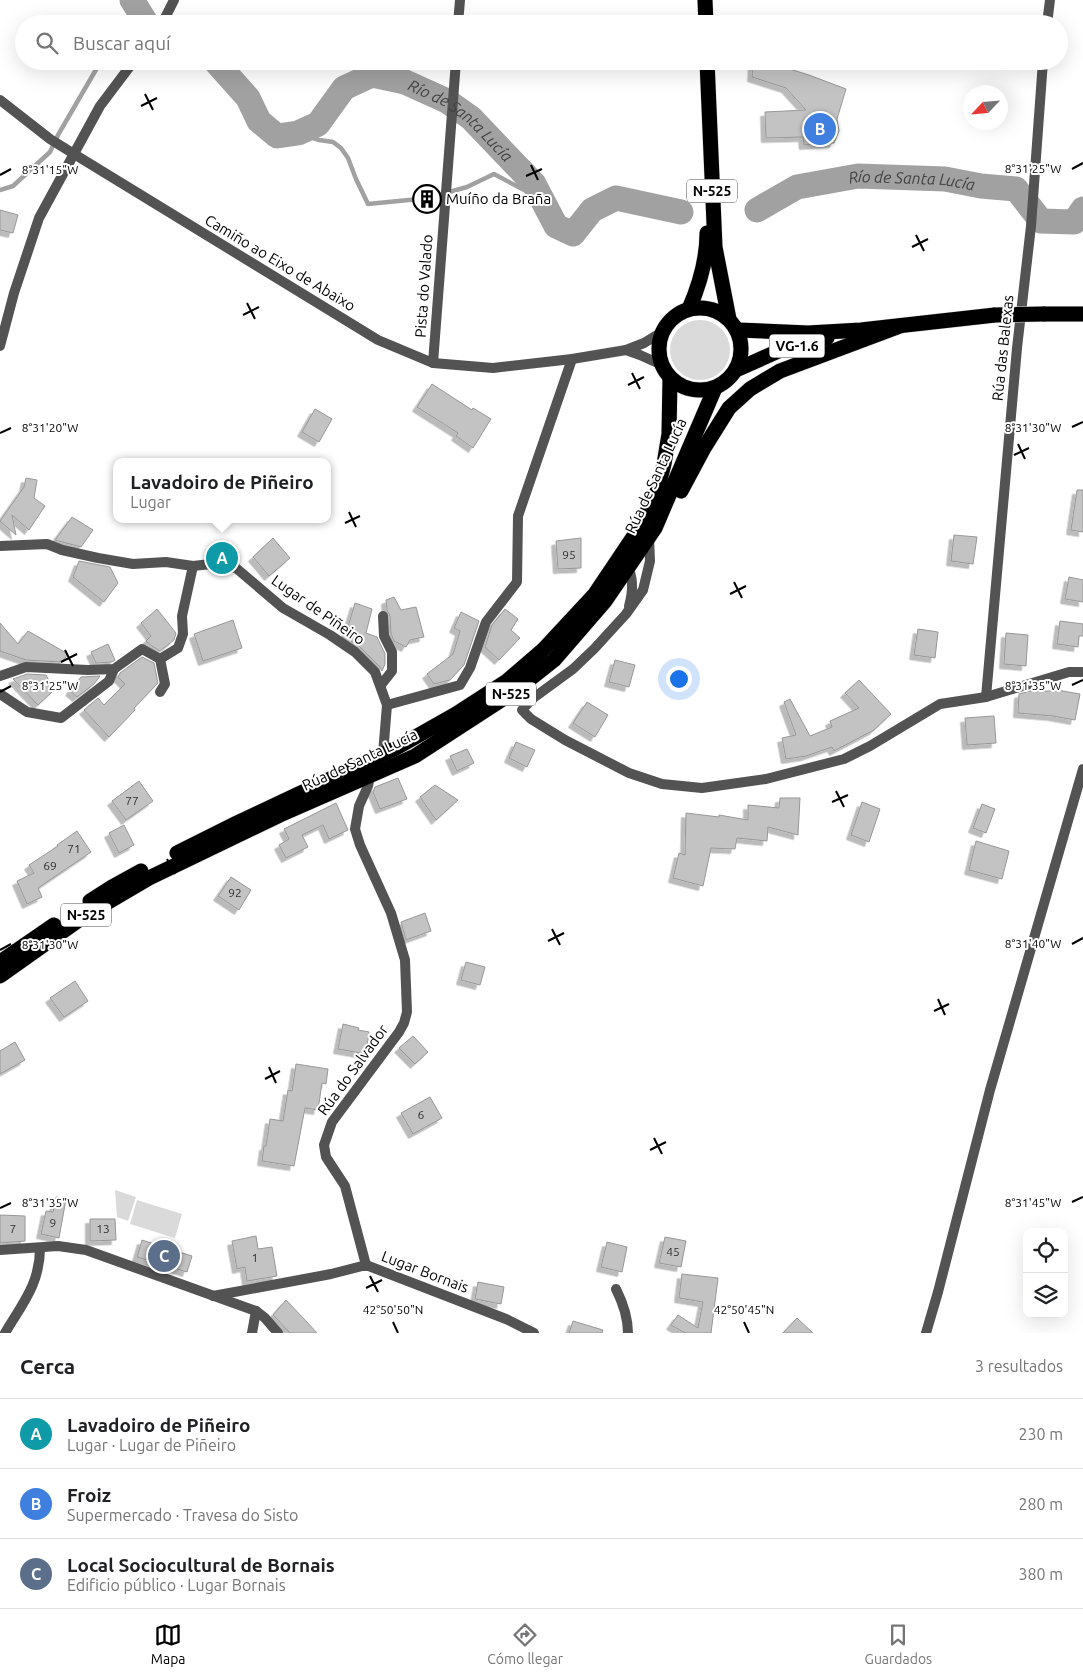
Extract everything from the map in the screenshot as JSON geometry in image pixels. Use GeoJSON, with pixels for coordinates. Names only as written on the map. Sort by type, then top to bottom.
{"type":"FeatureCollection","features":[{"type":"Feature","properties":{"kind":"highway"},"geometry":{"type":"LineString","coordinates":[[697,0],[698,15]]}},
{"type":"Feature","properties":{"kind":"highway"},"geometry":{"type":"LineString","coordinates":[[704,0],[705,15]]}},
{"type":"Feature","properties":{"kind":"highway","name":"N-525"},"geometry":{"type":"LineString","coordinates":[[689,309],[703,266],[707,236],[700,70]]}},
{"type":"Feature","properties":{"kind":"highway","name":"N-525"},"geometry":{"type":"LineString","coordinates":[[707,70],[715,247],[733,325],[742,344],[741,357],[736,370],[727,381],[715,388]]}},
{"type":"Feature","properties":{"kind":"highway"},"geometry":{"type":"LineString","coordinates":[[662,332],[678,314],[689,309],[703,308],[717,311],[733,325]]}},
{"type":"Feature","properties":{"kind":"highway","name":"VG-1.6"},"geometry":{"type":"LineString","coordinates":[[733,325],[808,333],[861,330],[995,316],[1083,314]]}},
{"type":"Feature","properties":{"kind":"highway"},"geometry":{"type":"LineString","coordinates":[[662,513],[679,493],[704,448],[730,408],[750,389],[780,371],[900,326]]}},
{"type":"Feature","properties":{"kind":"highway","name":"VG-1.6"},"geometry":{"type":"LineString","coordinates":[[736,370],[783,349],[861,330]]}},
{"type":"Feature","properties":{"kind":"highway","name":"N-525"},"geometry":{"type":"LineString","coordinates":[[662,332],[659,354],[666,372]]}},
{"type":"Feature","properties":{"kind":"highway"},"geometry":{"type":"LineString","coordinates":[[666,372],[680,385],[691,390],[703,391],[715,388]]}},
{"type":"Feature","properties":{"kind":"highway","name":"Rúa de Santa Lucía"},"geometry":{"type":"LineString","coordinates":[[0,962],[112,887],[143,870],[236,823],[396,748],[482,697],[507,680],[543,650],[595,594],[636,533],[657,492],[669,434],[666,372]]}},
{"type":"Feature","properties":{"kind":"highway","name":"Rúa de Santa Lucía"},"geometry":{"type":"LineString","coordinates":[[0,976],[86,915],[149,878],[280,815],[415,756],[515,691],[554,660],[605,601],[649,536],[662,513],[715,388]]}},
{"type":"Feature","properties":{"kind":"street"},"geometry":{"type":"LineString","coordinates":[[167,15],[174,0]]}},
{"type":"Feature","properties":{"kind":"street"},"geometry":{"type":"LineString","coordinates":[[459,15],[460,0]]}},
{"type":"Feature","properties":{"kind":"street"},"geometry":{"type":"LineString","coordinates":[[1048,15],[1050,0]]}},
{"type":"Feature","properties":{"kind":"street"},"geometry":{"type":"LineString","coordinates":[[0,346],[14,293],[40,218],[100,106],[127,70]]}},
{"type":"Feature","properties":{"kind":"street","name":"Pista do Valado"},"geometry":{"type":"LineString","coordinates":[[433,363],[455,70]]}},
{"type":"Feature","properties":{"kind":"street","name":"Rúa das Balexas"},"geometry":{"type":"LineString","coordinates":[[986,697],[1017,348],[1031,226],[1032,191],[1042,70]]}},
{"type":"Feature","properties":{"kind":"street","name":"Camiño ao Eixo de Abaixo"},"geometry":{"type":"LineString","coordinates":[[0,100],[62,147],[378,340],[433,363],[493,368],[572,359],[626,350]]}},
{"type":"Feature","properties":{"kind":"street"},"geometry":{"type":"LineString","coordinates":[[626,350],[644,343],[662,332]]}},
{"type":"Feature","properties":{"kind":"street"},"geometry":{"type":"LineString","coordinates":[[626,350],[640,355],[666,372]]}},
{"type":"Feature","properties":{"kind":"street"},"geometry":{"type":"LineString","coordinates":[[387,705],[460,685],[470,668],[486,622],[516,582],[518,516],[572,359]]}},
{"type":"Feature","properties":{"kind":"street"},"geometry":{"type":"LineString","coordinates":[[626,614],[632,587],[627,562],[651,519],[657,492]]}},
{"type":"Feature","properties":{"kind":"street"},"geometry":{"type":"LineString","coordinates":[[649,536],[650,561],[643,590],[626,614],[573,670],[532,699],[522,710],[531,719],[565,740],[629,773],[662,784],[702,788],[711,787],[766,779],[844,759],[870,746],[940,704],[986,697],[1069,672],[1083,672]]}},
{"type":"Feature","properties":{"kind":"street","name":"Lugar de Piñeiro"},"geometry":{"type":"LineString","coordinates":[[0,546],[47,544],[62,550],[133,564],[166,562],[193,566],[211,564],[236,568],[283,608],[355,652],[375,672],[387,705],[383,754]]}},
{"type":"Feature","properties":{"kind":"street"},"geometry":{"type":"LineString","coordinates":[[629,565],[642,571],[645,583]]}},
{"type":"Feature","properties":{"kind":"street"},"geometry":{"type":"LineString","coordinates":[[482,697],[498,693],[516,683],[535,668],[585,616],[619,572],[629,565]]}},
{"type":"Feature","properties":{"kind":"street"},"geometry":{"type":"LineString","coordinates":[[160,660],[178,648],[183,634],[182,616],[193,566]]}},
{"type":"Feature","properties":{"kind":"street"},"geometry":{"type":"LineString","coordinates":[[380,685],[392,671],[392,652],[384,636],[383,616]]}},
{"type":"Feature","properties":{"kind":"street"},"geometry":{"type":"LineString","coordinates":[[0,694],[27,712],[61,718],[109,681],[114,669],[142,649],[160,660],[165,684],[160,692]]}},
{"type":"Feature","properties":{"kind":"street"},"geometry":{"type":"LineString","coordinates":[[0,676],[26,667],[88,670],[114,669]]}},
{"type":"Feature","properties":{"kind":"street"},"geometry":{"type":"LineString","coordinates":[[926,1333],[990,1090],[1050,877],[1083,769]]}},
{"type":"Feature","properties":{"kind":"street","name":"Rúa do Salvador"},"geometry":{"type":"LineString","coordinates":[[366,1265],[345,1186],[326,1158],[324,1145],[332,1122],[399,1032],[407,1012],[405,960],[391,913],[360,845],[355,829],[359,806],[368,786],[370,776]]}},
{"type":"Feature","properties":{"kind":"street"},"geometry":{"type":"LineString","coordinates":[[0,1250],[58,1246],[86,1250],[256,1312],[265,1318],[278,1333]]}},
{"type":"Feature","properties":{"kind":"street"},"geometry":{"type":"LineString","coordinates":[[5,1333],[35,1283],[40,1261],[40,1248]]}},
{"type":"Feature","properties":{"kind":"street","name":"Lugar Bornais"},"geometry":{"type":"LineString","coordinates":[[213,1296],[331,1274],[366,1265],[506,1319],[534,1333]]}},
{"type":"Feature","properties":{"kind":"street"},"geometry":{"type":"LineString","coordinates":[[616,1289],[623,1303],[628,1333]]}},
{"type":"Feature","properties":{"kind":"street"},"geometry":{"type":"LineString","coordinates":[[252,1333],[256,1312]]}},
{"type":"Feature","properties":{"kind":"shaded area"},"geometry":{"type":"Polygon","coordinates":[[[700,320],[717,325],[725,333],[730,350],[725,367],[717,375],[700,380],[683,375],[675,367],[670,350],[675,333],[683,325],[700,320]]]}},
{"type":"Feature","properties":{"kind":"shaded area"},"geometry":{"type":"Polygon","coordinates":[[[115,1190],[136,1197],[128,1221],[117,1217],[115,1190]]]}},
{"type":"Feature","properties":{"kind":"shaded area"},"geometry":{"type":"Polygon","coordinates":[[[137,1200],[182,1214],[175,1238],[130,1224],[137,1200]]]}},
{"type":"Feature","properties":{"kind":"building"},"geometry":{"type":"Polygon","coordinates":[[[753,70],[793,70],[846,89],[837,119],[839,131],[834,143],[804,145],[803,137],[766,138],[765,112],[806,110],[786,88],[752,77],[753,70]]]}},
{"type":"Feature","properties":{"kind":"building"},"geometry":{"type":"Polygon","coordinates":[[[0,210],[18,215],[13,233],[0,230],[0,210]]]}},
{"type":"Feature","properties":{"kind":"building"},"geometry":{"type":"Polygon","coordinates":[[[432,384],[472,410],[473,408],[491,419],[473,448],[456,436],[458,433],[417,407],[432,384]]]}},
{"type":"Feature","properties":{"kind":"building"},"geometry":{"type":"Polygon","coordinates":[[[315,409],[332,419],[319,442],[302,432],[315,409]]]}},
{"type":"Feature","properties":{"kind":"building"},"geometry":{"type":"Polygon","coordinates":[[[26,478],[37,480],[34,498],[45,506],[29,530],[12,515],[16,535],[0,521],[24,487],[26,478]]]}},
{"type":"Feature","properties":{"kind":"building"},"geometry":{"type":"Polygon","coordinates":[[[1077,490],[1083,490],[1083,532],[1071,530],[1077,490]]]}},
{"type":"Feature","properties":{"kind":"building"},"geometry":{"type":"Polygon","coordinates":[[[72,517],[93,530],[81,547],[55,540],[72,517]]]}},
{"type":"Feature","properties":{"kind":"building"},"geometry":{"type":"Polygon","coordinates":[[[954,535],[977,537],[973,564],[951,561],[954,535]]]}},
{"type":"Feature","properties":{"kind":"building"},"geometry":{"type":"Polygon","coordinates":[[[273,538],[290,558],[269,576],[253,557],[273,538]]]}},
{"type":"Feature","properties":{"kind":"building"},"geometry":{"type":"Polygon","coordinates":[[[581,538],[581,568],[558,569],[556,541],[581,538]]]}},
{"type":"Feature","properties":{"kind":"building"},"geometry":{"type":"Polygon","coordinates":[[[79,561],[110,567],[118,583],[104,602],[73,577],[79,561]]]}},
{"type":"Feature","properties":{"kind":"building"},"geometry":{"type":"Polygon","coordinates":[[[1069,577],[1083,580],[1083,602],[1065,599],[1069,577]]]}},
{"type":"Feature","properties":{"kind":"building"},"geometry":{"type":"Polygon","coordinates":[[[394,597],[401,610],[416,607],[424,637],[410,640],[406,647],[394,641],[391,634],[390,616],[386,600],[394,597]]]}},
{"type":"Feature","properties":{"kind":"building"},"geometry":{"type":"Polygon","coordinates":[[[355,603],[372,609],[366,633],[377,637],[385,654],[385,664],[382,671],[360,647],[345,637],[355,603]]]}},
{"type":"Feature","properties":{"kind":"building"},"geometry":{"type":"Polygon","coordinates":[[[157,609],[176,633],[174,640],[160,651],[146,641],[151,636],[141,623],[157,609]]]}},
{"type":"Feature","properties":{"kind":"building"},"geometry":{"type":"Polygon","coordinates":[[[505,609],[518,619],[511,630],[520,638],[499,660],[485,647],[492,625],[505,609]]]}},
{"type":"Feature","properties":{"kind":"building"},"geometry":{"type":"Polygon","coordinates":[[[461,612],[479,621],[464,665],[450,680],[434,684],[427,674],[453,654],[460,631],[454,628],[461,612]]]}},
{"type":"Feature","properties":{"kind":"building"},"geometry":{"type":"Polygon","coordinates":[[[233,620],[242,648],[203,661],[194,634],[233,620]]]}},
{"type":"Feature","properties":{"kind":"building"},"geometry":{"type":"Polygon","coordinates":[[[1060,621],[1083,624],[1083,636],[1079,636],[1078,647],[1057,644],[1060,621]]]}},
{"type":"Feature","properties":{"kind":"building"},"geometry":{"type":"Polygon","coordinates":[[[0,623],[18,644],[28,631],[68,654],[62,662],[26,660],[0,651],[0,623]]]}},
{"type":"Feature","properties":{"kind":"building"},"geometry":{"type":"Polygon","coordinates":[[[918,629],[938,632],[935,658],[914,655],[918,629]]]}},
{"type":"Feature","properties":{"kind":"building"},"geometry":{"type":"Polygon","coordinates":[[[1006,633],[1028,635],[1026,666],[1004,664],[1006,633]]]}},
{"type":"Feature","properties":{"kind":"building"},"geometry":{"type":"Polygon","coordinates":[[[108,644],[115,660],[112,662],[96,663],[91,652],[108,644]]]}},
{"type":"Feature","properties":{"kind":"building"},"geometry":{"type":"Polygon","coordinates":[[[142,657],[154,663],[158,683],[109,737],[84,710],[98,698],[104,705],[125,684],[118,677],[120,673],[142,657]]]}},
{"type":"Feature","properties":{"kind":"building"},"geometry":{"type":"Polygon","coordinates":[[[615,660],[635,665],[629,687],[609,682],[615,660]]]}},
{"type":"Feature","properties":{"kind":"building"},"geometry":{"type":"Polygon","coordinates":[[[27,674],[46,675],[54,690],[38,705],[13,679],[27,674]]]}},
{"type":"Feature","properties":{"kind":"building"},"geometry":{"type":"Polygon","coordinates":[[[100,676],[94,684],[77,697],[70,691],[81,677],[100,676]]]}},
{"type":"Feature","properties":{"kind":"building"},"geometry":{"type":"Polygon","coordinates":[[[859,680],[891,714],[874,730],[834,751],[832,747],[806,756],[786,759],[782,738],[796,735],[784,702],[790,699],[810,736],[832,727],[830,721],[859,708],[845,693],[859,680]]]}},
{"type":"Feature","properties":{"kind":"building"},"geometry":{"type":"Polygon","coordinates":[[[1057,690],[1080,694],[1075,720],[1018,713],[1019,694],[1030,691],[1057,690]]]}},
{"type":"Feature","properties":{"kind":"building"},"geometry":{"type":"Polygon","coordinates":[[[587,702],[608,715],[595,737],[573,723],[587,702]]]}},
{"type":"Feature","properties":{"kind":"building"},"geometry":{"type":"Polygon","coordinates":[[[994,716],[996,743],[967,745],[965,718],[994,716]]]}},
{"type":"Feature","properties":{"kind":"building"},"geometry":{"type":"Polygon","coordinates":[[[516,742],[535,750],[527,767],[509,758],[516,742]]]}},
{"type":"Feature","properties":{"kind":"building"},"geometry":{"type":"Polygon","coordinates":[[[467,749],[474,763],[457,771],[450,756],[467,749]]]}},
{"type":"Feature","properties":{"kind":"building"},"geometry":{"type":"Polygon","coordinates":[[[398,778],[407,799],[380,809],[373,792],[375,787],[398,778]]]}},
{"type":"Feature","properties":{"kind":"building"},"geometry":{"type":"Polygon","coordinates":[[[139,781],[153,801],[126,820],[112,801],[139,781]]]}},
{"type":"Feature","properties":{"kind":"building"},"geometry":{"type":"Polygon","coordinates":[[[435,785],[458,800],[436,820],[420,797],[435,785]]]}},
{"type":"Feature","properties":{"kind":"building"},"geometry":{"type":"Polygon","coordinates":[[[780,798],[800,798],[798,835],[768,827],[767,841],[737,838],[735,849],[711,848],[703,886],[673,878],[679,853],[685,855],[686,813],[719,817],[719,815],[748,820],[748,805],[779,808],[780,798]]]}},
{"type":"Feature","properties":{"kind":"building"},"geometry":{"type":"Polygon","coordinates":[[[862,802],[880,809],[869,842],[851,835],[862,802]]]}},
{"type":"Feature","properties":{"kind":"building"},"geometry":{"type":"Polygon","coordinates":[[[336,803],[348,830],[329,839],[323,825],[302,835],[308,847],[286,858],[279,845],[289,839],[284,829],[336,803]]]}},
{"type":"Feature","properties":{"kind":"building"},"geometry":{"type":"Polygon","coordinates":[[[982,804],[995,809],[986,833],[973,828],[982,804]]]}},
{"type":"Feature","properties":{"kind":"building"},"geometry":{"type":"Polygon","coordinates":[[[124,825],[134,845],[119,853],[109,833],[124,825]]]}},
{"type":"Feature","properties":{"kind":"building"},"geometry":{"type":"Polygon","coordinates":[[[77,831],[91,852],[38,888],[42,897],[27,904],[17,881],[34,873],[29,865],[77,831]]]}},
{"type":"Feature","properties":{"kind":"building"},"geometry":{"type":"Polygon","coordinates":[[[976,841],[1009,851],[1002,879],[969,870],[976,841]]]}},
{"type":"Feature","properties":{"kind":"building"},"geometry":{"type":"Polygon","coordinates":[[[231,877],[251,890],[239,910],[218,896],[231,877]]]}},
{"type":"Feature","properties":{"kind":"building"},"geometry":{"type":"Polygon","coordinates":[[[425,913],[431,931],[406,940],[401,922],[425,913]]]}},
{"type":"Feature","properties":{"kind":"building"},"geometry":{"type":"Polygon","coordinates":[[[466,962],[485,967],[480,985],[461,980],[466,962]]]}},
{"type":"Feature","properties":{"kind":"building"},"geometry":{"type":"Polygon","coordinates":[[[75,981],[88,1001],[64,1017],[50,998],[75,981]]]}},
{"type":"Feature","properties":{"kind":"building"},"geometry":{"type":"Polygon","coordinates":[[[343,1024],[369,1032],[366,1054],[338,1049],[343,1024]]]}},
{"type":"Feature","properties":{"kind":"building"},"geometry":{"type":"Polygon","coordinates":[[[413,1036],[428,1052],[415,1064],[399,1048],[413,1036]]]}},
{"type":"Feature","properties":{"kind":"building"},"geometry":{"type":"Polygon","coordinates":[[[15,1042],[25,1060],[0,1074],[0,1051],[15,1042]]]}},
{"type":"Feature","properties":{"kind":"building"},"geometry":{"type":"Polygon","coordinates":[[[296,1064],[328,1069],[326,1084],[322,1083],[318,1110],[305,1108],[294,1166],[262,1161],[270,1119],[283,1121],[288,1090],[292,1091],[296,1064]]]}},
{"type":"Feature","properties":{"kind":"building"},"geometry":{"type":"Polygon","coordinates":[[[430,1097],[442,1118],[413,1134],[401,1113],[430,1097]]]}},
{"type":"Feature","properties":{"kind":"building"},"geometry":{"type":"Polygon","coordinates":[[[56,1197],[66,1199],[59,1238],[41,1234],[46,1211],[53,1212],[56,1197]]]}},
{"type":"Feature","properties":{"kind":"building"},"geometry":{"type":"Polygon","coordinates":[[[0,1215],[25,1216],[25,1241],[0,1243],[0,1215]]]}},
{"type":"Feature","properties":{"kind":"building"},"geometry":{"type":"Polygon","coordinates":[[[90,1219],[115,1219],[116,1240],[90,1241],[90,1219]]]}},
{"type":"Feature","properties":{"kind":"building"},"geometry":{"type":"Polygon","coordinates":[[[256,1236],[258,1249],[272,1247],[277,1276],[247,1281],[245,1267],[237,1269],[232,1241],[256,1236]]]}},
{"type":"Feature","properties":{"kind":"building"},"geometry":{"type":"Polygon","coordinates":[[[665,1237],[686,1241],[681,1267],[659,1263],[665,1237]]]}},
{"type":"Feature","properties":{"kind":"building"},"geometry":{"type":"Polygon","coordinates":[[[142,1240],[192,1256],[187,1272],[137,1257],[142,1240]]]}},
{"type":"Feature","properties":{"kind":"building"},"geometry":{"type":"Polygon","coordinates":[[[607,1242],[627,1247],[622,1272],[601,1267],[607,1242]]]}},
{"type":"Feature","properties":{"kind":"building"},"geometry":{"type":"Polygon","coordinates":[[[682,1274],[718,1278],[711,1333],[685,1333],[671,1325],[678,1315],[698,1328],[703,1302],[679,1298],[682,1274]]]}},
{"type":"Feature","properties":{"kind":"building"},"geometry":{"type":"Polygon","coordinates":[[[478,1282],[504,1287],[501,1304],[475,1299],[478,1282]]]}},
{"type":"Feature","properties":{"kind":"building"},"geometry":{"type":"Polygon","coordinates":[[[286,1300],[317,1333],[290,1333],[273,1315],[286,1300]]]}},
{"type":"Feature","properties":{"kind":"building"},"geometry":{"type":"Polygon","coordinates":[[[797,1318],[813,1333],[783,1333],[797,1318]]]}},
{"type":"Feature","properties":{"kind":"building"},"geometry":{"type":"Polygon","coordinates":[[[573,1321],[603,1330],[602,1333],[569,1333],[573,1321]]]}},
{"type":"Feature","properties":{"kind":"waterway","name":"Río de Santa Lucía"},"geometry":{"type":"LineString","coordinates":[[132,0],[141,15]]}},
{"type":"Feature","properties":{"kind":"waterway"},"geometry":{"type":"LineString","coordinates":[[0,190],[13,186],[50,152],[96,70]]}},
{"type":"Feature","properties":{"kind":"waterway","name":"Río de Santa Lucía"},"geometry":{"type":"LineString","coordinates":[[223,70],[248,98],[259,121],[277,136],[298,133],[318,124],[344,88],[372,75],[405,82],[447,101],[471,118],[534,184],[556,226],[573,234],[592,210],[616,198],[681,212]]}},
{"type":"Feature","properties":{"kind":"waterway"},"geometry":{"type":"LineString","coordinates":[[298,133],[319,140],[333,142],[341,148],[348,158],[368,204],[419,199]]}},
{"type":"Feature","properties":{"kind":"waterway"},"geometry":{"type":"LineString","coordinates":[[431,197],[467,187],[494,174],[543,200]]}},
{"type":"Feature","properties":{"kind":"waterway","name":"Río de Santa Lucía"},"geometry":{"type":"LineString","coordinates":[[757,210],[797,187],[858,176],[945,179],[981,186],[1016,189],[1041,221],[1074,222],[1083,209]]}},
{"type":"Feature","properties":{"kind":"place","name":"Froiz"},"geometry":{"type":"Point","coordinates":[820,129]}},
{"type":"Feature","properties":{"kind":"place","name":"Muíño da Braña"},"geometry":{"type":"Point","coordinates":[427,199]}},
{"type":"Feature","properties":{"kind":"place","name":"Lavadoiro de Piñeiro"},"geometry":{"type":"Point","coordinates":[222,558]}},
{"type":"Feature","properties":{"kind":"place","name":"Local Sociocultural de Bornais"},"geometry":{"type":"Point","coordinates":[164,1256]}}]}
